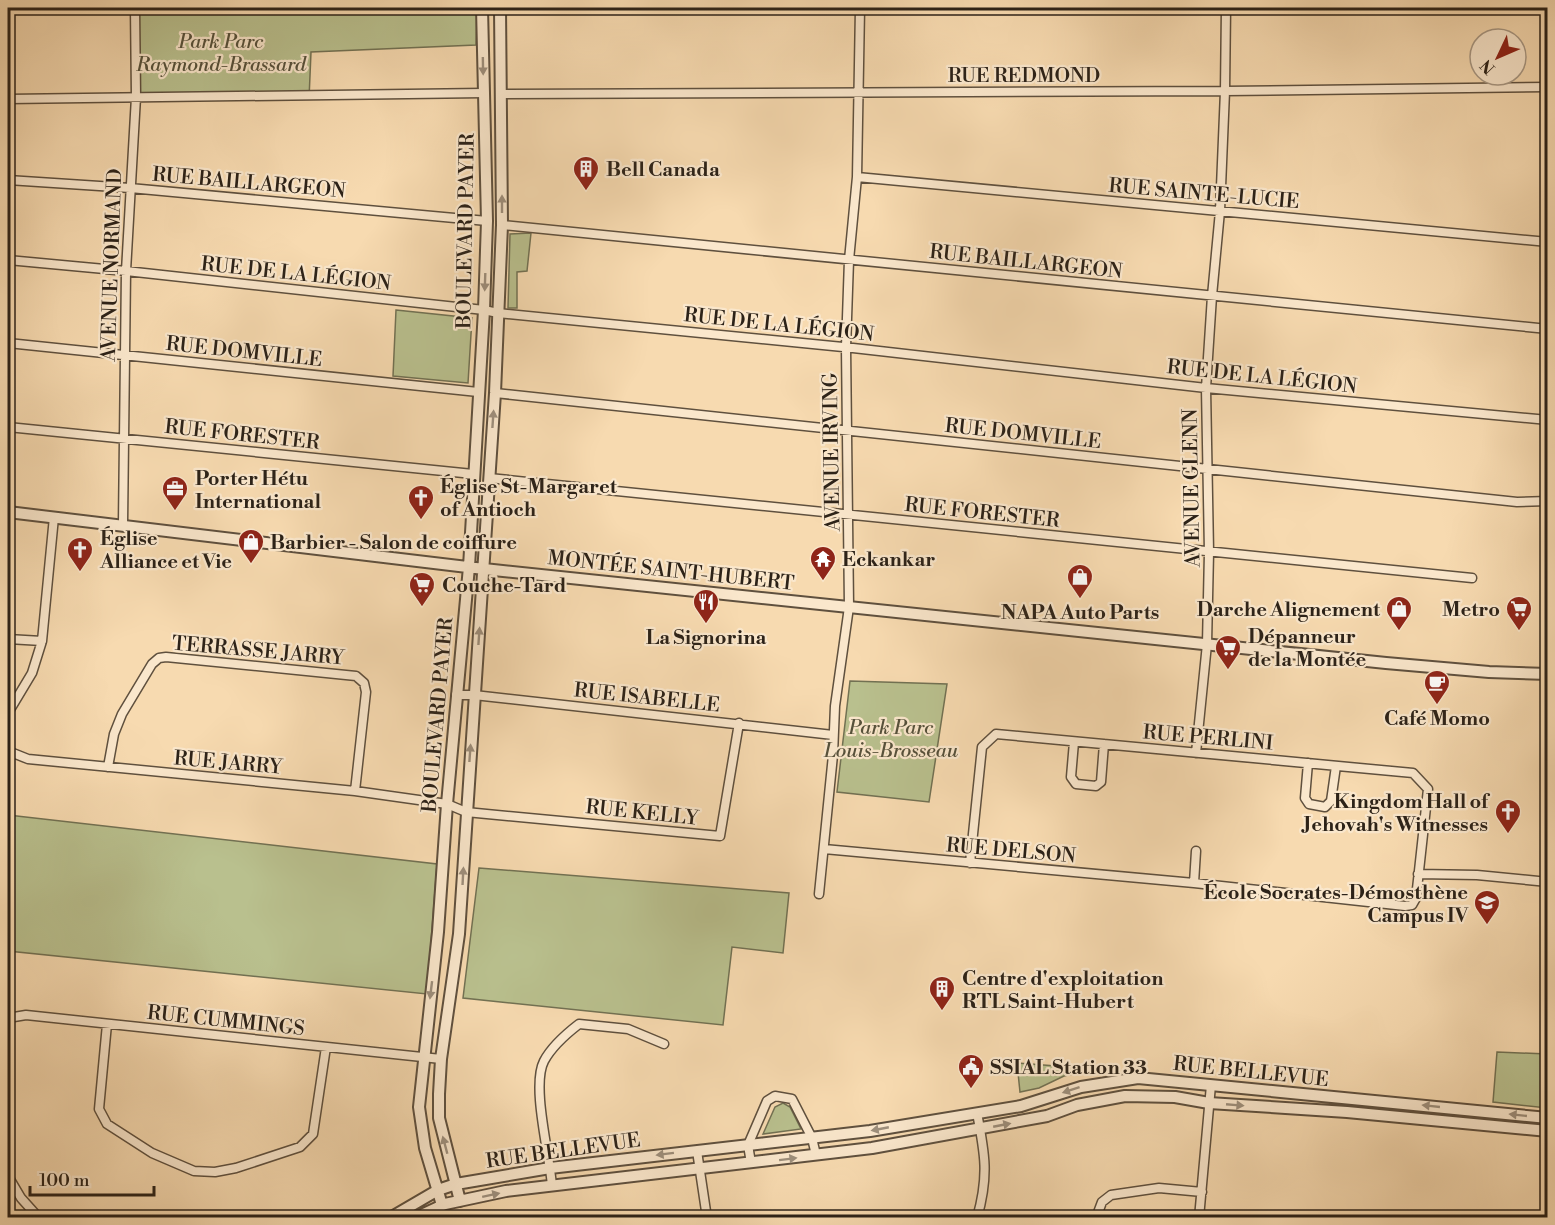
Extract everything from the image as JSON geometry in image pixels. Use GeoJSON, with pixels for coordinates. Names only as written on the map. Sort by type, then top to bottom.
{"type":"FeatureCollection","features":[{"type":"Feature","properties":{"kind":"street","name":"AVENUE NORMAND"},"geometry":{"type":"LineString","coordinates":[[123,524],[123,355],[136,98],[135,8]]}},
{"type":"Feature","properties":{"kind":"street","name":"BOULEVARD PAYER"},"geometry":{"type":"LineString","coordinates":[[442,1205],[425,1148],[419,1107],[438,932],[456,695],[469,567],[484,310],[487,221],[482,8]]}},
{"type":"Feature","properties":{"kind":"street","name":"BOULEVARD PAYER"},"geometry":{"type":"LineString","coordinates":[[460,1201],[439,1118],[441,1059],[459,934],[495,393],[502,225],[500,8]]}},
{"type":"Feature","properties":{"kind":"street","name":"AVENUE IRVING"},"geometry":{"type":"LineString","coordinates":[[819,894],[835,706],[849,606],[846,347],[849,260],[857,177],[860,8]]}},
{"type":"Feature","properties":{"kind":"street","name":"AVENUE GLENN"},"geometry":{"type":"LineString","coordinates":[[1196,753],[1208,644],[1206,388],[1220,211],[1226,8]]}},
{"type":"Feature","properties":{"kind":"street","name":"RUE REDMOND"},"geometry":{"type":"LineString","coordinates":[[501,94],[1225,91],[1548,87]]}},
{"type":"Feature","properties":{"kind":"street"},"geometry":{"type":"LineString","coordinates":[[8,99],[484,93]]}},
{"type":"Feature","properties":{"kind":"street","name":"RUE SAINTE-LUCIE"},"geometry":{"type":"LineString","coordinates":[[857,177],[1548,242]]}},
{"type":"Feature","properties":{"kind":"street","name":"RUE BAILLARGEON"},"geometry":{"type":"LineString","coordinates":[[8,180],[130,188],[487,221]]}},
{"type":"Feature","properties":{"kind":"street","name":"RUE BAILLARGEON"},"geometry":{"type":"LineString","coordinates":[[502,225],[1548,329]]}},
{"type":"Feature","properties":{"kind":"street","name":"RUE DE LA LÉGION"},"geometry":{"type":"LineString","coordinates":[[8,260],[498,313],[846,347],[1206,388],[1548,420]]}},
{"type":"Feature","properties":{"kind":"street","name":"RUE DOMVILLE"},"geometry":{"type":"LineString","coordinates":[[8,343],[478,392]]}},
{"type":"Feature","properties":{"kind":"street","name":"RUE DOMVILLE"},"geometry":{"type":"LineString","coordinates":[[495,393],[1517,502],[1548,501]]}},
{"type":"Feature","properties":{"kind":"street","name":"RUE FORESTER"},"geometry":{"type":"LineString","coordinates":[[8,427],[473,474]]}},
{"type":"Feature","properties":{"kind":"street","name":"RUE FORESTER"},"geometry":{"type":"LineString","coordinates":[[489,478],[1472,578]]}},
{"type":"Feature","properties":{"kind":"street","name":"MONTÉE SAINT-HUBERT"},"geometry":{"type":"LineString","coordinates":[[8,512],[484,569],[1386,663],[1489,672],[1548,674]]}},
{"type":"Feature","properties":{"kind":"street"},"geometry":{"type":"LineString","coordinates":[[8,713],[32,673],[42,641],[54,517]]}},
{"type":"Feature","properties":{"kind":"street"},"geometry":{"type":"LineString","coordinates":[[8,639],[42,641]]}},
{"type":"Feature","properties":{"kind":"street","name":"TERRASSE JARRY"},"geometry":{"type":"LineString","coordinates":[[108,768],[114,734],[122,714],[152,664],[159,658],[166,657],[356,676],[364,683],[366,692],[356,791]]}},
{"type":"Feature","properties":{"kind":"street","name":"RUE ISABELLE"},"geometry":{"type":"LineString","coordinates":[[456,695],[739,723],[834,735]]}},
{"type":"Feature","properties":{"kind":"street","name":"RUE KELLY"},"geometry":{"type":"LineString","coordinates":[[447,804],[466,812],[720,836],[739,723]]}},
{"type":"Feature","properties":{"kind":"street","name":"RUE PERLINI"},"geometry":{"type":"LineString","coordinates":[[970,863],[982,747],[996,735],[1413,773],[1428,789],[1418,874]]}},
{"type":"Feature","properties":{"kind":"street"},"geometry":{"type":"LineString","coordinates":[[1074,742],[1071,777],[1076,784],[1096,786],[1101,782],[1104,744]]}},
{"type":"Feature","properties":{"kind":"street","name":"RUE JARRY"},"geometry":{"type":"LineString","coordinates":[[8,751],[28,759],[356,791],[447,804]]}},
{"type":"Feature","properties":{"kind":"street"},"geometry":{"type":"LineString","coordinates":[[1308,763],[1305,798],[1310,804],[1324,807],[1331,801],[1336,766]]}},
{"type":"Feature","properties":{"kind":"street","name":"RUE DELSON"},"geometry":{"type":"LineString","coordinates":[[824,849],[1194,883],[1405,906],[1412,905],[1416,898],[1418,874]]}},
{"type":"Feature","properties":{"kind":"street"},"geometry":{"type":"LineString","coordinates":[[1194,883],[1196,850]]}},
{"type":"Feature","properties":{"kind":"street"},"geometry":{"type":"LineString","coordinates":[[1418,874],[1548,882]]}},
{"type":"Feature","properties":{"kind":"street","name":"RUE CUMMINGS"},"geometry":{"type":"LineString","coordinates":[[8,1018],[27,1015],[441,1059]]}},
{"type":"Feature","properties":{"kind":"street"},"geometry":{"type":"LineString","coordinates":[[107,1024],[99,1109],[107,1124],[152,1153],[194,1171],[215,1172],[236,1168],[300,1147],[313,1134],[326,1047]]}},
{"type":"Feature","properties":{"kind":"street"},"geometry":{"type":"LineString","coordinates":[[552,1186],[540,1078],[543,1062],[563,1035],[579,1024],[628,1029],[664,1044]]}},
{"type":"Feature","properties":{"kind":"street","name":"RUE BELLEVUE"},"geometry":{"type":"LineString","coordinates":[[390,1218],[438,1190],[456,1184],[550,1168],[870,1131],[1021,1106],[1081,1087],[1138,1078],[1548,1118]]}},
{"type":"Feature","properties":{"kind":"street"},"geometry":{"type":"LineString","coordinates":[[1199,1218],[1211,1085]]}},
{"type":"Feature","properties":{"kind":"street"},"geometry":{"type":"LineString","coordinates":[[751,1163],[748,1145],[767,1101],[775,1096],[792,1099],[812,1138],[816,1155]]}},
{"type":"Feature","properties":{"kind":"street","name":"RUE BELLEVUE"},"geometry":{"type":"LineString","coordinates":[[415,1218],[442,1205],[506,1191],[872,1148],[1047,1116],[1077,1105],[1125,1096],[1175,1097],[1209,1103],[1347,1112],[1548,1131]]}},
{"type":"Feature","properties":{"kind":"street"},"geometry":{"type":"LineString","coordinates":[[977,1113],[986,1160],[985,1186],[977,1218]]}},
{"type":"Feature","properties":{"kind":"street"},"geometry":{"type":"LineString","coordinates":[[697,1151],[707,1218]]}},
{"type":"Feature","properties":{"kind":"street"},"geometry":{"type":"LineString","coordinates":[[8,1176],[21,1198],[39,1218]]}},
{"type":"Feature","properties":{"kind":"street"},"geometry":{"type":"LineString","coordinates":[[1096,1218],[1102,1202],[1111,1195],[1159,1188],[1202,1192]]}},
{"type":"Feature","properties":{"kind":"green space","name":"Park Parc Raymond-Brassard"},"geometry":{"type":"Polygon","coordinates":[[[131,8],[477,8],[476,45],[311,52],[309,99],[133,99],[131,8]]]}},
{"type":"Feature","properties":{"kind":"green space"},"geometry":{"type":"Polygon","coordinates":[[[531,233],[527,271],[517,272],[517,308],[508,308],[510,234],[531,233]]]}},
{"type":"Feature","properties":{"kind":"green space"},"geometry":{"type":"Polygon","coordinates":[[[396,310],[472,318],[468,383],[393,376],[396,310]]]}},
{"type":"Feature","properties":{"kind":"green space","name":"Park Parc Louis-Brosseau"},"geometry":{"type":"Polygon","coordinates":[[[850,681],[947,684],[929,802],[837,792],[850,681]]]}},
{"type":"Feature","properties":{"kind":"green space"},"geometry":{"type":"Polygon","coordinates":[[[8,815],[437,864],[427,994],[8,951],[8,815]]]}},
{"type":"Feature","properties":{"kind":"green space"},"geometry":{"type":"Polygon","coordinates":[[[479,868],[789,893],[783,953],[732,947],[723,1025],[463,998],[479,868]]]}},
{"type":"Feature","properties":{"kind":"green space"},"geometry":{"type":"Polygon","coordinates":[[[1497,1052],[1547,1054],[1547,1108],[1493,1102],[1497,1052]]]}},
{"type":"Feature","properties":{"kind":"green space"},"geometry":{"type":"Polygon","coordinates":[[[1017,1063],[1096,1069],[1064,1076],[1039,1088],[1020,1092],[1017,1063]]]}},
{"type":"Feature","properties":{"kind":"green space"},"geometry":{"type":"Polygon","coordinates":[[[783,1103],[790,1107],[801,1129],[763,1134],[775,1107],[783,1103]]]}},
{"type":"Feature","properties":{"kind":"place","name":"Bell Canada"},"geometry":{"type":"Point","coordinates":[586,192]}},
{"type":"Feature","properties":{"kind":"place","name":"Porter Hétu International"},"geometry":{"type":"Point","coordinates":[175,512]}},
{"type":"Feature","properties":{"kind":"place","name":"Église St-Margaret of Antioch"},"geometry":{"type":"Point","coordinates":[421,521]}},
{"type":"Feature","properties":{"kind":"place","name":"Barbier - Salon de coiffure"},"geometry":{"type":"Point","coordinates":[251,565]}},
{"type":"Feature","properties":{"kind":"place","name":"Église Alliance et Vie"},"geometry":{"type":"Point","coordinates":[80,573]}},
{"type":"Feature","properties":{"kind":"place","name":"Eckankar"},"geometry":{"type":"Point","coordinates":[823,582]}},
{"type":"Feature","properties":{"kind":"place","name":"NAPA Auto Parts"},"geometry":{"type":"Point","coordinates":[1080,600]}},
{"type":"Feature","properties":{"kind":"place","name":"Couche-Tard"},"geometry":{"type":"Point","coordinates":[422,608]}},
{"type":"Feature","properties":{"kind":"place","name":"La Signorina"},"geometry":{"type":"Point","coordinates":[706,625]}},
{"type":"Feature","properties":{"kind":"place","name":"Darche Alignement"},"geometry":{"type":"Point","coordinates":[1399,632]}},
{"type":"Feature","properties":{"kind":"place","name":"Metro"},"geometry":{"type":"Point","coordinates":[1519,632]}},
{"type":"Feature","properties":{"kind":"place","name":"Dépanneur de la Montée"},"geometry":{"type":"Point","coordinates":[1228,671]}},
{"type":"Feature","properties":{"kind":"place","name":"Café Momo"},"geometry":{"type":"Point","coordinates":[1437,706]}},
{"type":"Feature","properties":{"kind":"place","name":"Kingdom Hall of Jehovah's Witnesses"},"geometry":{"type":"Point","coordinates":[1508,835]}},
{"type":"Feature","properties":{"kind":"place","name":"École Socrates-Démosthène Campus IV"},"geometry":{"type":"Point","coordinates":[1487,926]}},
{"type":"Feature","properties":{"kind":"place","name":"Centre d'exploitation RTL Saint-Hubert"},"geometry":{"type":"Point","coordinates":[942,1012]}},
{"type":"Feature","properties":{"kind":"place","name":"SSIAL Station 33"},"geometry":{"type":"Point","coordinates":[971,1090]}}]}
